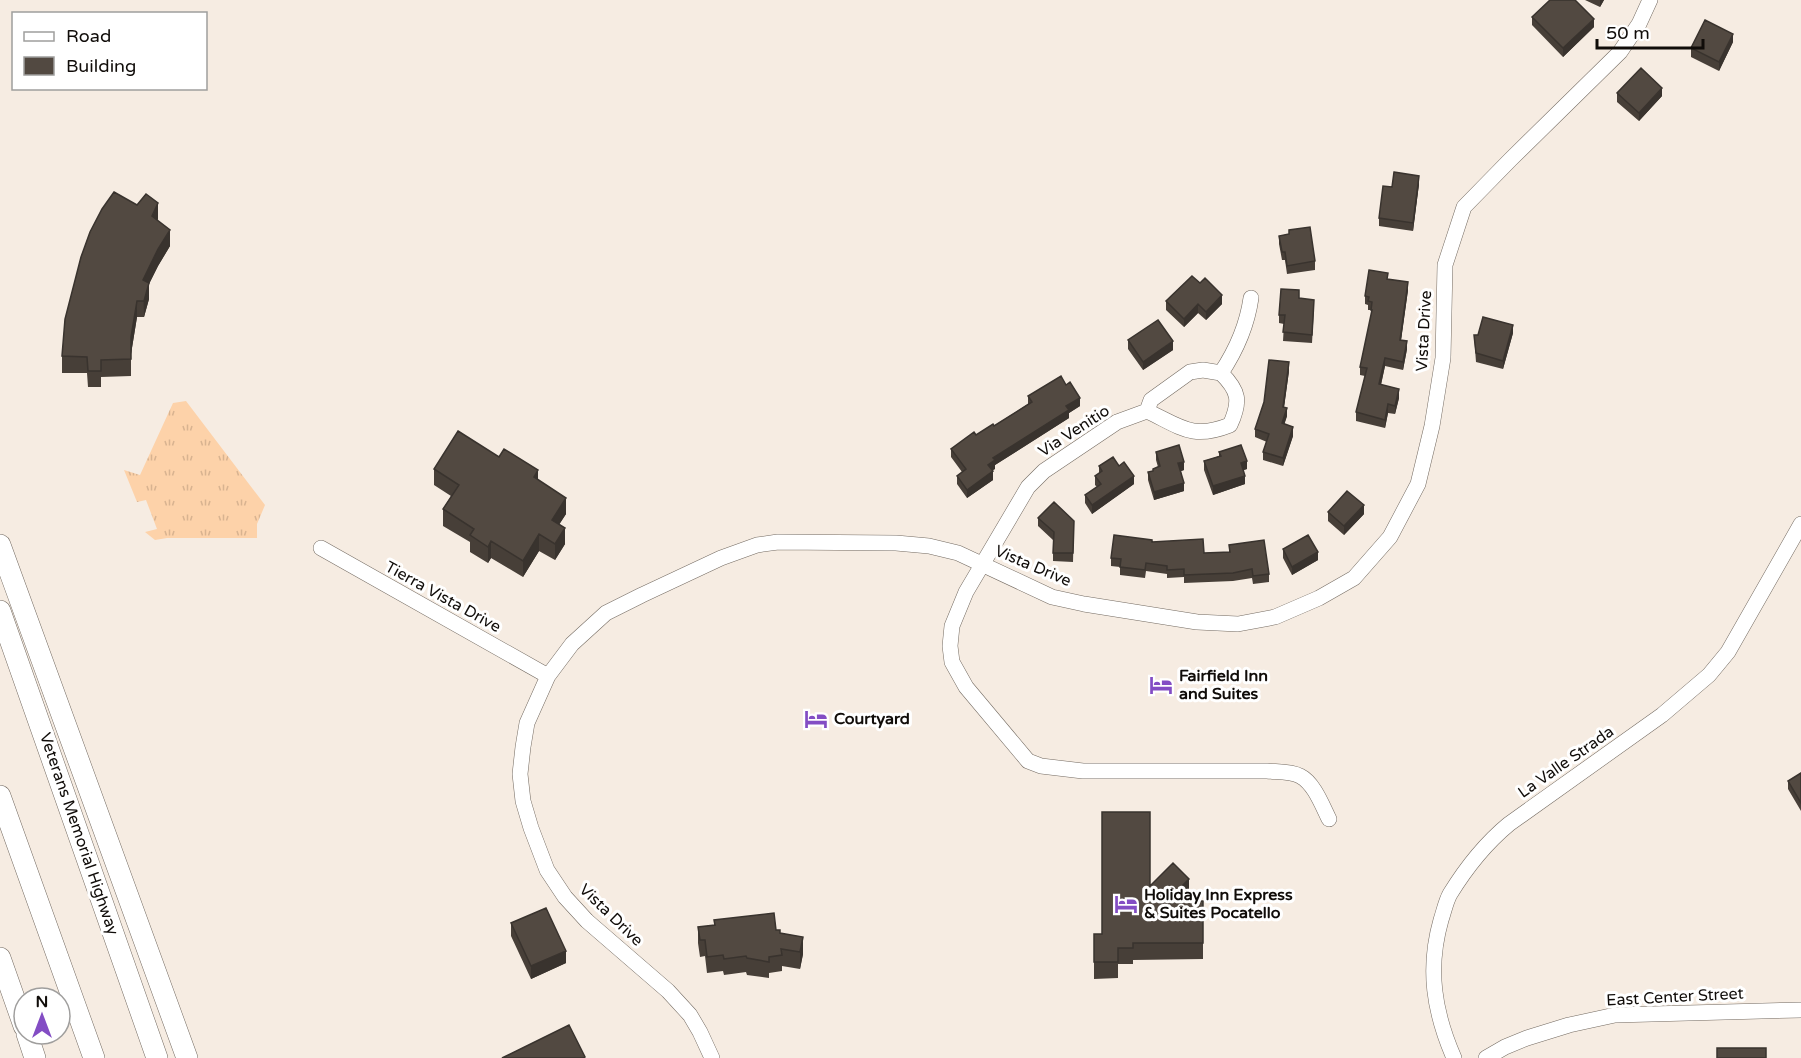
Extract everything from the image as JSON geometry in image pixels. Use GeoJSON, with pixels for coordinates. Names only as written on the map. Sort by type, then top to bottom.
{"type":"FeatureCollection","features":[{"type":"Feature","properties":{"kind":"highway"},"geometry":{"type":"LineString","coordinates":[[0,545],[187,1058]]}},
{"type":"Feature","properties":{"kind":"highway","name":"Veterans Memorial Highway"},"geometry":{"type":"LineString","coordinates":[[0,611],[157,1058]]}},
{"type":"Feature","properties":{"kind":"highway"},"geometry":{"type":"LineString","coordinates":[[0,796],[94,1058]]}},
{"type":"Feature","properties":{"kind":"highway"},"geometry":{"type":"LineString","coordinates":[[0,958],[12,992]]}},
{"type":"Feature","properties":{"kind":"street","name":"Vista Drive"},"geometry":{"type":"LineString","coordinates":[[712,1058],[690,1016],[668,991],[587,921],[565,897],[547,870],[531,828],[523,801],[520,774],[527,723],[548,676],[572,644],[606,613],[721,558],[757,545],[778,542],[912,544],[958,553],[1052,597],[1197,622],[1238,624],[1275,617],[1320,598],[1354,578],[1390,537],[1418,484],[1432,426],[1443,358],[1445,265],[1464,207],[1620,52],[1639,24],[1650,0]]}},
{"type":"Feature","properties":{"kind":"street"},"geometry":{"type":"LineString","coordinates":[[1221,373],[1235,352],[1244,331],[1251,298]]}},
{"type":"Feature","properties":{"kind":"street"},"geometry":{"type":"LineString","coordinates":[[1203,370],[1221,373],[1233,385],[1237,394],[1237,410],[1230,425],[1214,431],[1191,432],[1147,411],[1151,400],[1190,372],[1203,370]]}},
{"type":"Feature","properties":{"kind":"street","name":"Via Venitio"},"geometry":{"type":"LineString","coordinates":[[1147,411],[1117,422],[1044,471],[1028,487],[966,592],[952,626],[950,646],[952,662],[966,687],[1028,761],[1041,766],[1083,771],[1290,773],[1299,775],[1308,782],[1329,819]]}},
{"type":"Feature","properties":{"kind":"street","name":"La Valle Strada"},"geometry":{"type":"LineString","coordinates":[[1454,1058],[1446,1040],[1436,1004],[1433,970],[1436,939],[1449,895],[1480,853],[1509,824],[1662,715],[1709,675],[1728,652],[1801,524]]}},
{"type":"Feature","properties":{"kind":"street","name":"Tierra Vista Drive"},"geometry":{"type":"LineString","coordinates":[[321,549],[548,676]]}},
{"type":"Feature","properties":{"kind":"street","name":"East Center Street"},"geometry":{"type":"LineString","coordinates":[[1486,1058],[1527,1038],[1569,1025],[1615,1015],[1801,1010]]}},
{"type":"Feature","properties":{"kind":"green space"},"geometry":{"type":"Polygon","coordinates":[[[186,401],[265,505],[257,524],[257,538],[155,540],[145,532],[157,529],[146,500],[137,502],[124,470],[140,475],[173,403],[186,401]]]}},
{"type":"Feature","properties":{"kind":"building"},"geometry":{"type":"Polygon","coordinates":[[[1550,0],[1575,0],[1594,19],[1563,48],[1532,17],[1550,0]]]}},
{"type":"Feature","properties":{"kind":"building"},"geometry":{"type":"Polygon","coordinates":[[[1705,20],[1733,34],[1719,62],[1691,48],[1705,20]]]}},
{"type":"Feature","properties":{"kind":"building"},"geometry":{"type":"Polygon","coordinates":[[[1641,68],[1662,88],[1639,113],[1617,93],[1641,68]]]}},
{"type":"Feature","properties":{"kind":"building"},"geometry":{"type":"Polygon","coordinates":[[[1394,172],[1419,176],[1413,223],[1379,218],[1383,186],[1392,187],[1394,172]]]}},
{"type":"Feature","properties":{"kind":"building"},"geometry":{"type":"Polygon","coordinates":[[[114,192],[137,205],[146,194],[158,203],[152,216],[170,230],[143,280],[149,283],[144,301],[137,301],[131,337],[131,359],[101,360],[101,371],[88,371],[87,357],[62,356],[65,319],[90,232],[114,192]]]}},
{"type":"Feature","properties":{"kind":"building"},"geometry":{"type":"Polygon","coordinates":[[[1310,227],[1315,261],[1287,266],[1279,236],[1289,234],[1289,230],[1310,227]]]}},
{"type":"Feature","properties":{"kind":"building"},"geometry":{"type":"Polygon","coordinates":[[[1369,270],[1388,273],[1387,279],[1408,282],[1400,340],[1407,341],[1403,362],[1385,358],[1379,384],[1399,389],[1395,406],[1388,404],[1385,420],[1356,412],[1367,368],[1360,367],[1372,310],[1372,302],[1368,301],[1369,297],[1365,296],[1369,270]]]}},
{"type":"Feature","properties":{"kind":"building"},"geometry":{"type":"Polygon","coordinates":[[[1192,276],[1200,283],[1205,278],[1222,295],[1206,312],[1198,304],[1184,319],[1166,301],[1192,276]]]}},
{"type":"Feature","properties":{"kind":"building"},"geometry":{"type":"Polygon","coordinates":[[[1281,289],[1299,290],[1299,298],[1314,300],[1312,335],[1283,332],[1285,315],[1279,315],[1281,289]]]}},
{"type":"Feature","properties":{"kind":"building"},"geometry":{"type":"Polygon","coordinates":[[[1483,317],[1513,325],[1503,361],[1476,353],[1474,335],[1478,335],[1483,317]]]}},
{"type":"Feature","properties":{"kind":"building"},"geometry":{"type":"Polygon","coordinates":[[[1158,320],[1173,341],[1143,362],[1128,340],[1158,320]]]}},
{"type":"Feature","properties":{"kind":"building"},"geometry":{"type":"Polygon","coordinates":[[[1269,360],[1289,362],[1283,407],[1287,408],[1282,423],[1293,427],[1283,458],[1263,452],[1269,434],[1255,429],[1264,402],[1269,360]]]}},
{"type":"Feature","properties":{"kind":"building"},"geometry":{"type":"Polygon","coordinates":[[[1061,376],[1066,385],[1070,382],[1080,398],[1066,406],[1069,410],[993,458],[995,460],[988,465],[993,471],[967,490],[957,476],[966,469],[951,449],[974,432],[976,435],[993,424],[994,426],[1032,402],[1028,396],[1061,376]]]}},
{"type":"Feature","properties":{"kind":"building"},"geometry":{"type":"Polygon","coordinates":[[[458,431],[499,457],[504,449],[538,470],[534,477],[566,498],[552,520],[565,528],[555,544],[539,534],[523,561],[491,541],[488,547],[470,535],[474,529],[443,509],[459,485],[434,469],[458,431]]]}},
{"type":"Feature","properties":{"kind":"building"},"geometry":{"type":"Polygon","coordinates":[[[1179,445],[1184,462],[1178,463],[1184,483],[1154,492],[1148,472],[1160,466],[1156,452],[1179,445]]]}},
{"type":"Feature","properties":{"kind":"building"},"geometry":{"type":"Polygon","coordinates":[[[1241,445],[1247,461],[1241,463],[1245,476],[1213,486],[1204,461],[1221,456],[1219,452],[1241,445]]]}},
{"type":"Feature","properties":{"kind":"building"},"geometry":{"type":"Polygon","coordinates":[[[1113,457],[1119,466],[1124,462],[1134,476],[1092,505],[1085,495],[1101,484],[1095,476],[1102,471],[1099,466],[1113,457]]]}},
{"type":"Feature","properties":{"kind":"building"},"geometry":{"type":"Polygon","coordinates":[[[1347,491],[1364,505],[1344,526],[1328,512],[1347,491]]]}},
{"type":"Feature","properties":{"kind":"building"},"geometry":{"type":"Polygon","coordinates":[[[1054,502],[1074,521],[1073,553],[1053,553],[1054,532],[1038,518],[1054,502]]]}},
{"type":"Feature","properties":{"kind":"building"},"geometry":{"type":"Polygon","coordinates":[[[1114,535],[1152,540],[1152,542],[1203,539],[1204,553],[1230,552],[1229,545],[1264,540],[1269,574],[1253,576],[1252,569],[1233,573],[1184,575],[1184,569],[1167,570],[1167,566],[1146,563],[1145,570],[1120,567],[1121,559],[1111,558],[1114,535]]]}},
{"type":"Feature","properties":{"kind":"building"},"geometry":{"type":"Polygon","coordinates":[[[1308,535],[1318,552],[1292,567],[1283,549],[1308,535]]]}},
{"type":"Feature","properties":{"kind":"building"},"geometry":{"type":"Polygon","coordinates":[[[1801,773],[1801,803],[1788,781],[1801,773]]]}},
{"type":"Feature","properties":{"kind":"building","name":"Holiday Inn Express & Suites Pocatello"},"geometry":{"type":"Polygon","coordinates":[[[1102,812],[1150,812],[1150,886],[1173,863],[1189,879],[1166,902],[1203,901],[1203,943],[1133,943],[1133,948],[1118,948],[1118,962],[1094,962],[1094,934],[1102,934],[1102,812]]]}},
{"type":"Feature","properties":{"kind":"building"},"geometry":{"type":"Polygon","coordinates":[[[546,908],[566,951],[531,966],[511,923],[546,908]]]}},
{"type":"Feature","properties":{"kind":"building"},"geometry":{"type":"Polygon","coordinates":[[[774,913],[776,930],[780,930],[780,933],[803,937],[800,952],[781,949],[782,955],[769,957],[769,962],[746,956],[724,959],[723,955],[707,957],[705,940],[700,940],[698,927],[715,925],[714,920],[774,913]]]}},
{"type":"Feature","properties":{"kind":"building"},"geometry":{"type":"Polygon","coordinates":[[[569,1025],[585,1057],[583,1058],[502,1058],[569,1025]]]}},
{"type":"Feature","properties":{"kind":"building"},"geometry":{"type":"Polygon","coordinates":[[[1717,1048],[1766,1048],[1766,1058],[1717,1058],[1717,1048]]]}},
{"type":"Feature","properties":{"kind":"place","name":"Fairfield Inn and Suites"},"geometry":{"type":"Point","coordinates":[1161,685]}},
{"type":"Feature","properties":{"kind":"place","name":"Courtyard"},"geometry":{"type":"Point","coordinates":[816,719]}},
{"type":"Feature","properties":{"kind":"place","name":"Holiday Inn Express & Suites Pocatello"},"geometry":{"type":"Point","coordinates":[1126,904]}}]}
